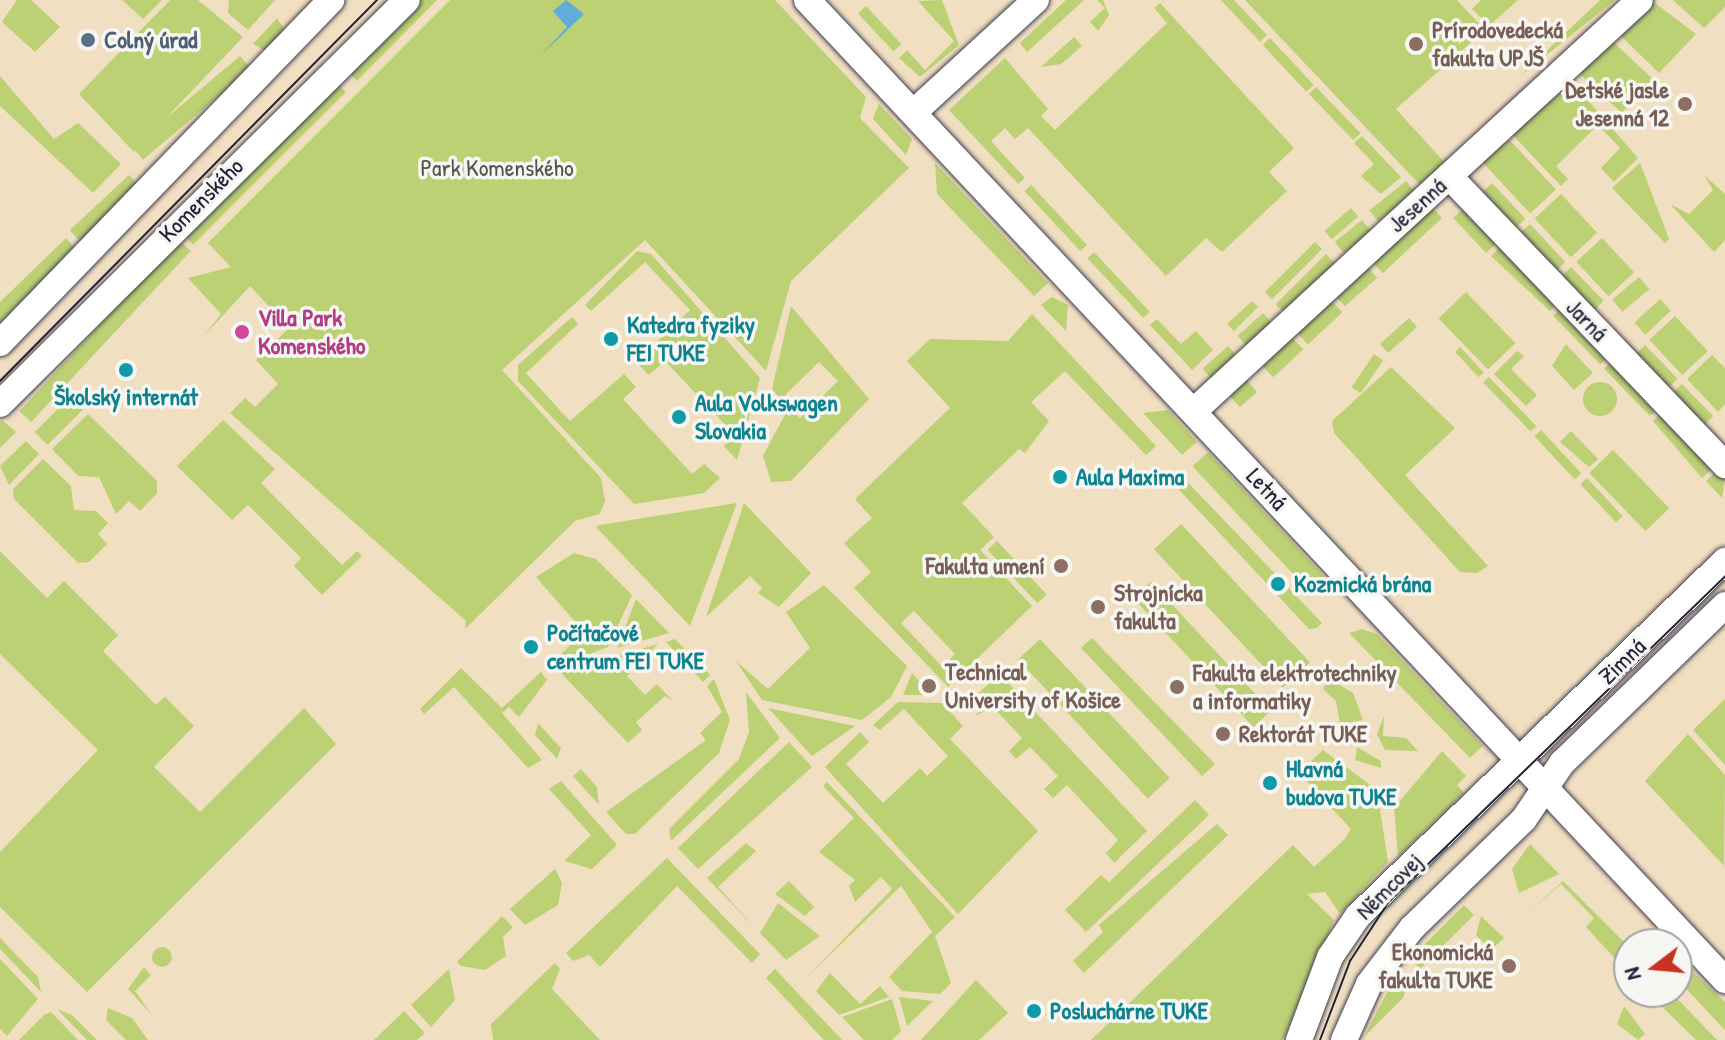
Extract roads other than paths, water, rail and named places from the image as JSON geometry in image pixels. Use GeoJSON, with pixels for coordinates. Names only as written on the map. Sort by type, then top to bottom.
{"type":"FeatureCollection","features":[{"type":"Feature","properties":{"kind":"street","name":"Komenského"},"geometry":{"type":"LineString","coordinates":[[0,343],[331,0]]}},
{"type":"Feature","properties":{"kind":"street","name":"Komenského"},"geometry":{"type":"LineString","coordinates":[[0,404],[13,378],[407,0]]}},
{"type":"Feature","properties":{"kind":"street","name":"Letná"},"geometry":{"type":"LineString","coordinates":[[807,0],[1725,980]]}},
{"type":"Feature","properties":{"kind":"street"},"geometry":{"type":"LineString","coordinates":[[913,113],[1036,0]]}},
{"type":"Feature","properties":{"kind":"street","name":"Jesenná"},"geometry":{"type":"LineString","coordinates":[[1194,411],[1640,0]]}},
{"type":"Feature","properties":{"kind":"street","name":"Jarná"},"geometry":{"type":"LineString","coordinates":[[1449,176],[1725,465]]}},
{"type":"Feature","properties":{"kind":"street","name":"Zimná"},"geometry":{"type":"LineString","coordinates":[[1519,760],[1725,561]]}},
{"type":"Feature","properties":{"kind":"street","name":"Zimná"},"geometry":{"type":"LineString","coordinates":[[1545,788],[1725,605]]}},
{"type":"Feature","properties":{"kind":"street","name":"Němcovej"},"geometry":{"type":"LineString","coordinates":[[1299,1040],[1342,935],[1519,760]]}},
{"type":"Feature","properties":{"kind":"street","name":"Němcovej"},"geometry":{"type":"LineString","coordinates":[[1344,1040],[1387,957],[1524,819],[1545,788]]}},
{"type":"Feature","properties":{"kind":"water"},"geometry":{"type":"Polygon","coordinates":[[[566,0],[584,14],[540,56],[567,27],[553,11],[566,0]]]}},
{"type":"Feature","properties":{"kind":"tram line"},"geometry":{"type":"LineString","coordinates":[[0,381],[377,0]]}},
{"type":"Feature","properties":{"kind":"tram line"},"geometry":{"type":"LineString","coordinates":[[1320,1040],[1350,961],[1388,903],[1725,576]]}},
{"type":"Feature","properties":{"kind":"place","name":"Colný úrad"},"geometry":{"type":"Point","coordinates":[88,40]}},
{"type":"Feature","properties":{"kind":"place","name":"Prírodovedecká fakulta UPJŠ"},"geometry":{"type":"Point","coordinates":[1416,44]}},
{"type":"Feature","properties":{"kind":"place","name":"Detské jasle Jesenná 12"},"geometry":{"type":"Point","coordinates":[1685,104]}},
{"type":"Feature","properties":{"kind":"place","name":"Villa Park Komenského"},"geometry":{"type":"Point","coordinates":[242,332]}},
{"type":"Feature","properties":{"kind":"place","name":"Katedra fyziky FEI TUKE"},"geometry":{"type":"Point","coordinates":[611,339]}},
{"type":"Feature","properties":{"kind":"place","name":"Školský internát"},"geometry":{"type":"Point","coordinates":[126,370]}},
{"type":"Feature","properties":{"kind":"place","name":"Aula Volkswagen Slovakia"},"geometry":{"type":"Point","coordinates":[679,417]}},
{"type":"Feature","properties":{"kind":"place","name":"Aula Maxima"},"geometry":{"type":"Point","coordinates":[1060,477]}},
{"type":"Feature","properties":{"kind":"place","name":"Fakulta umení"},"geometry":{"type":"Point","coordinates":[1061,566]}},
{"type":"Feature","properties":{"kind":"place","name":"Kozmická brána"},"geometry":{"type":"Point","coordinates":[1278,584]}},
{"type":"Feature","properties":{"kind":"place","name":"Strojnícka fakulta"},"geometry":{"type":"Point","coordinates":[1098,607]}},
{"type":"Feature","properties":{"kind":"place","name":"Počítačové centrum FEI TUKE"},"geometry":{"type":"Point","coordinates":[531,647]}},
{"type":"Feature","properties":{"kind":"place","name":"Technical University of Košice"},"geometry":{"type":"Point","coordinates":[929,686]}},
{"type":"Feature","properties":{"kind":"place","name":"Fakulta elektrotechniky a informatiky"},"geometry":{"type":"Point","coordinates":[1177,687]}},
{"type":"Feature","properties":{"kind":"place","name":"Rektorát TUKE"},"geometry":{"type":"Point","coordinates":[1223,734]}},
{"type":"Feature","properties":{"kind":"place","name":"Hlavná budova TUKE"},"geometry":{"type":"Point","coordinates":[1270,783]}},
{"type":"Feature","properties":{"kind":"place","name":"Ekonomická fakulta TUKE"},"geometry":{"type":"Point","coordinates":[1509,966]}},
{"type":"Feature","properties":{"kind":"place","name":"Posluchárne TUKE"},"geometry":{"type":"Point","coordinates":[1034,1011]}},
{"type":"Feature","properties":{"kind":"park label","name":"Park Komenského"},"geometry":{"type":"Point","coordinates":[497,168]}}]}
